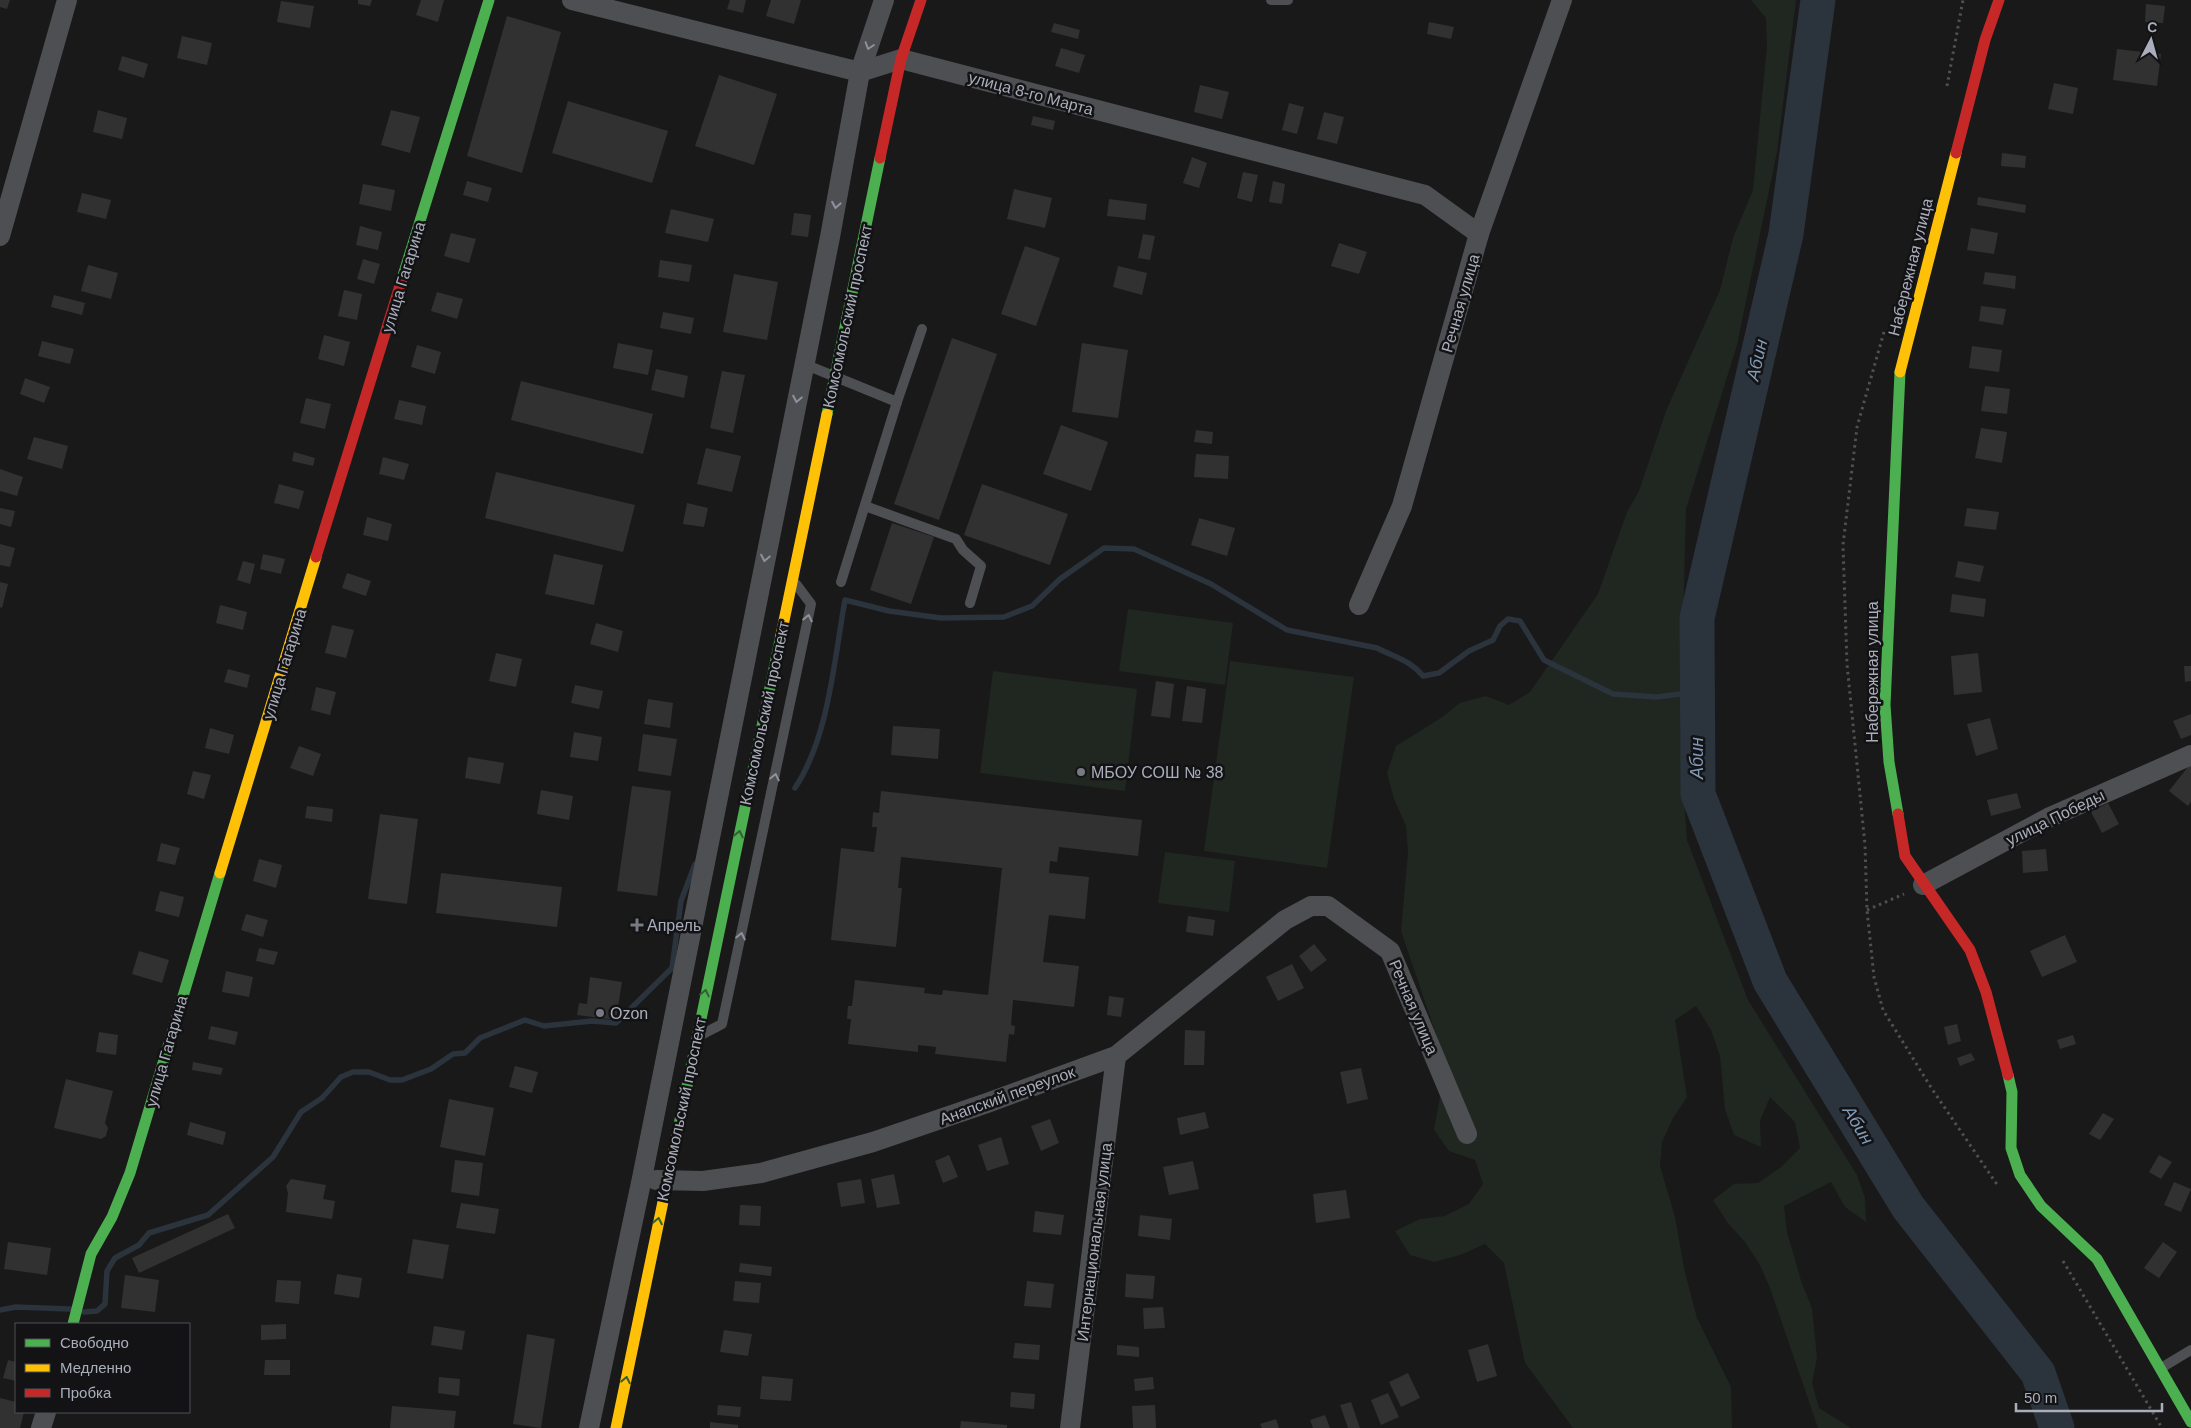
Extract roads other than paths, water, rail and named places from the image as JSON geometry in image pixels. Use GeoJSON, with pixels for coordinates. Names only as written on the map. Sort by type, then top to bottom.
{"type":"FeatureCollection","features":[{"type":"Feature","properties":{"kind":"street"},"geometry":{"type":"LineString","coordinates":[[0,236],[67,0]]}},
{"type":"Feature","properties":{"kind":"street","name":"улица Гагарина"},"geometry":{"type":"LineString","coordinates":[[73,1323],[91,1254],[112,1217],[130,1173],[280,673],[489,0]]}},
{"type":"Feature","properties":{"kind":"street"},"geometry":{"type":"LineString","coordinates":[[572,0],[860,72],[901,59]]}},
{"type":"Feature","properties":{"kind":"street","name":"Комсомольский проспект"},"geometry":{"type":"LineString","coordinates":[[589,1428],[642,1178],[804,364],[860,72],[884,0]]}},
{"type":"Feature","properties":{"kind":"street","name":"Комсомольский проспект"},"geometry":{"type":"LineString","coordinates":[[616,1428],[901,59],[921,0]]}},
{"type":"Feature","properties":{"kind":"street","name":"Речная улица"},"geometry":{"type":"LineString","coordinates":[[1359,605],[1402,506],[1479,234],[1562,0]]}},
{"type":"Feature","properties":{"kind":"street","name":"Набережная улица"},"geometry":{"type":"LineString","coordinates":[[1999,0],[1985,40],[1900,374],[1885,705],[1889,762],[1905,856],[1923,885],[1970,950],[1986,992],[2012,1092],[2011,1148],[2020,1175],[2041,1206],[2097,1259],[2191,1422]]}},
{"type":"Feature","properties":{"kind":"street","name":"улица 8-го Марта"},"geometry":{"type":"LineString","coordinates":[[901,59],[1425,195],[1479,234]]}},
{"type":"Feature","properties":{"kind":"street","name":"улица Победы"},"geometry":{"type":"LineString","coordinates":[[1923,885],[2048,818],[2191,755]]}},
{"type":"Feature","properties":{"kind":"street","name":"Анапский переулок"},"geometry":{"type":"LineString","coordinates":[[642,1178],[666,1182],[703,1181],[761,1173],[855,1147],[987,1103],[1116,1056],[1285,920],[1312,906],[1328,906]]}},
{"type":"Feature","properties":{"kind":"street","name":"Речная улица"},"geometry":{"type":"LineString","coordinates":[[1328,906],[1390,951],[1467,1134]]}},
{"type":"Feature","properties":{"kind":"street","name":"Интернациональная улица"},"geometry":{"type":"LineString","coordinates":[[1070,1428],[1116,1056]]}},
{"type":"Feature","properties":{"kind":"street"},"geometry":{"type":"LineString","coordinates":[[41,1428],[46,1413]]}},
{"type":"Feature","properties":{"kind":"lane"},"geometry":{"type":"LineString","coordinates":[[1271,0],[1288,0]]}},
{"type":"Feature","properties":{"kind":"lane"},"geometry":{"type":"LineString","coordinates":[[841,582],[897,402],[922,329]]}},
{"type":"Feature","properties":{"kind":"lane"},"geometry":{"type":"LineString","coordinates":[[804,364],[897,402]]}},
{"type":"Feature","properties":{"kind":"lane"},"geometry":{"type":"LineString","coordinates":[[865,506],[956,539],[963,550],[981,566],[970,603]]}},
{"type":"Feature","properties":{"kind":"lane"},"geometry":{"type":"LineString","coordinates":[[696,1038],[722,1024],[789,711],[811,604],[792,579]]}},
{"type":"Feature","properties":{"kind":"lane"},"geometry":{"type":"LineString","coordinates":[[2160,1369],[2191,1350]]}},
{"type":"Feature","properties":{"kind":"waterway","name":"Абин"},"geometry":{"type":"LineString","coordinates":[[1818,0],[1786,234],[1697,618],[1698,794],[1770,981],[1908,1207],[2038,1373],[2057,1428]]}},
{"type":"Feature","properties":{"kind":"waterway"},"geometry":{"type":"LineString","coordinates":[[795,788],[816,746],[823,722],[845,600],[889,611],[941,618],[1004,617],[1032,606],[1060,579],[1104,548],[1134,549],[1211,584],[1287,630],[1377,648],[1407,662],[1423,676],[1439,673],[1469,651],[1493,640],[1500,626],[1508,619],[1520,621],[1544,660],[1613,694],[1656,697],[1697,692]]}},
{"type":"Feature","properties":{"kind":"waterway"},"geometry":{"type":"LineString","coordinates":[[84,1312],[97,1311],[105,1304],[107,1271],[115,1258],[139,1245],[149,1233],[208,1215],[273,1157],[301,1112],[322,1098],[341,1077],[353,1072],[369,1072],[390,1080],[402,1080],[431,1069],[453,1054],[465,1053],[480,1038],[525,1020],[544,1026],[592,1021],[616,1023],[672,968],[681,901],[695,864]]}},
{"type":"Feature","properties":{"kind":"waterway"},"geometry":{"type":"LineString","coordinates":[[0,1310],[16,1307],[70,1309]]}},
{"type":"Feature","properties":{"kind":"place","name":"МБОУ СОШ № 38"},"geometry":{"type":"Point","coordinates":[1081,772]}},
{"type":"Feature","properties":{"kind":"place","name":"Апрель"},"geometry":{"type":"Point","coordinates":[637,925]}},
{"type":"Feature","properties":{"kind":"place","name":"Ozon"},"geometry":{"type":"Point","coordinates":[600,1013]}}]}
